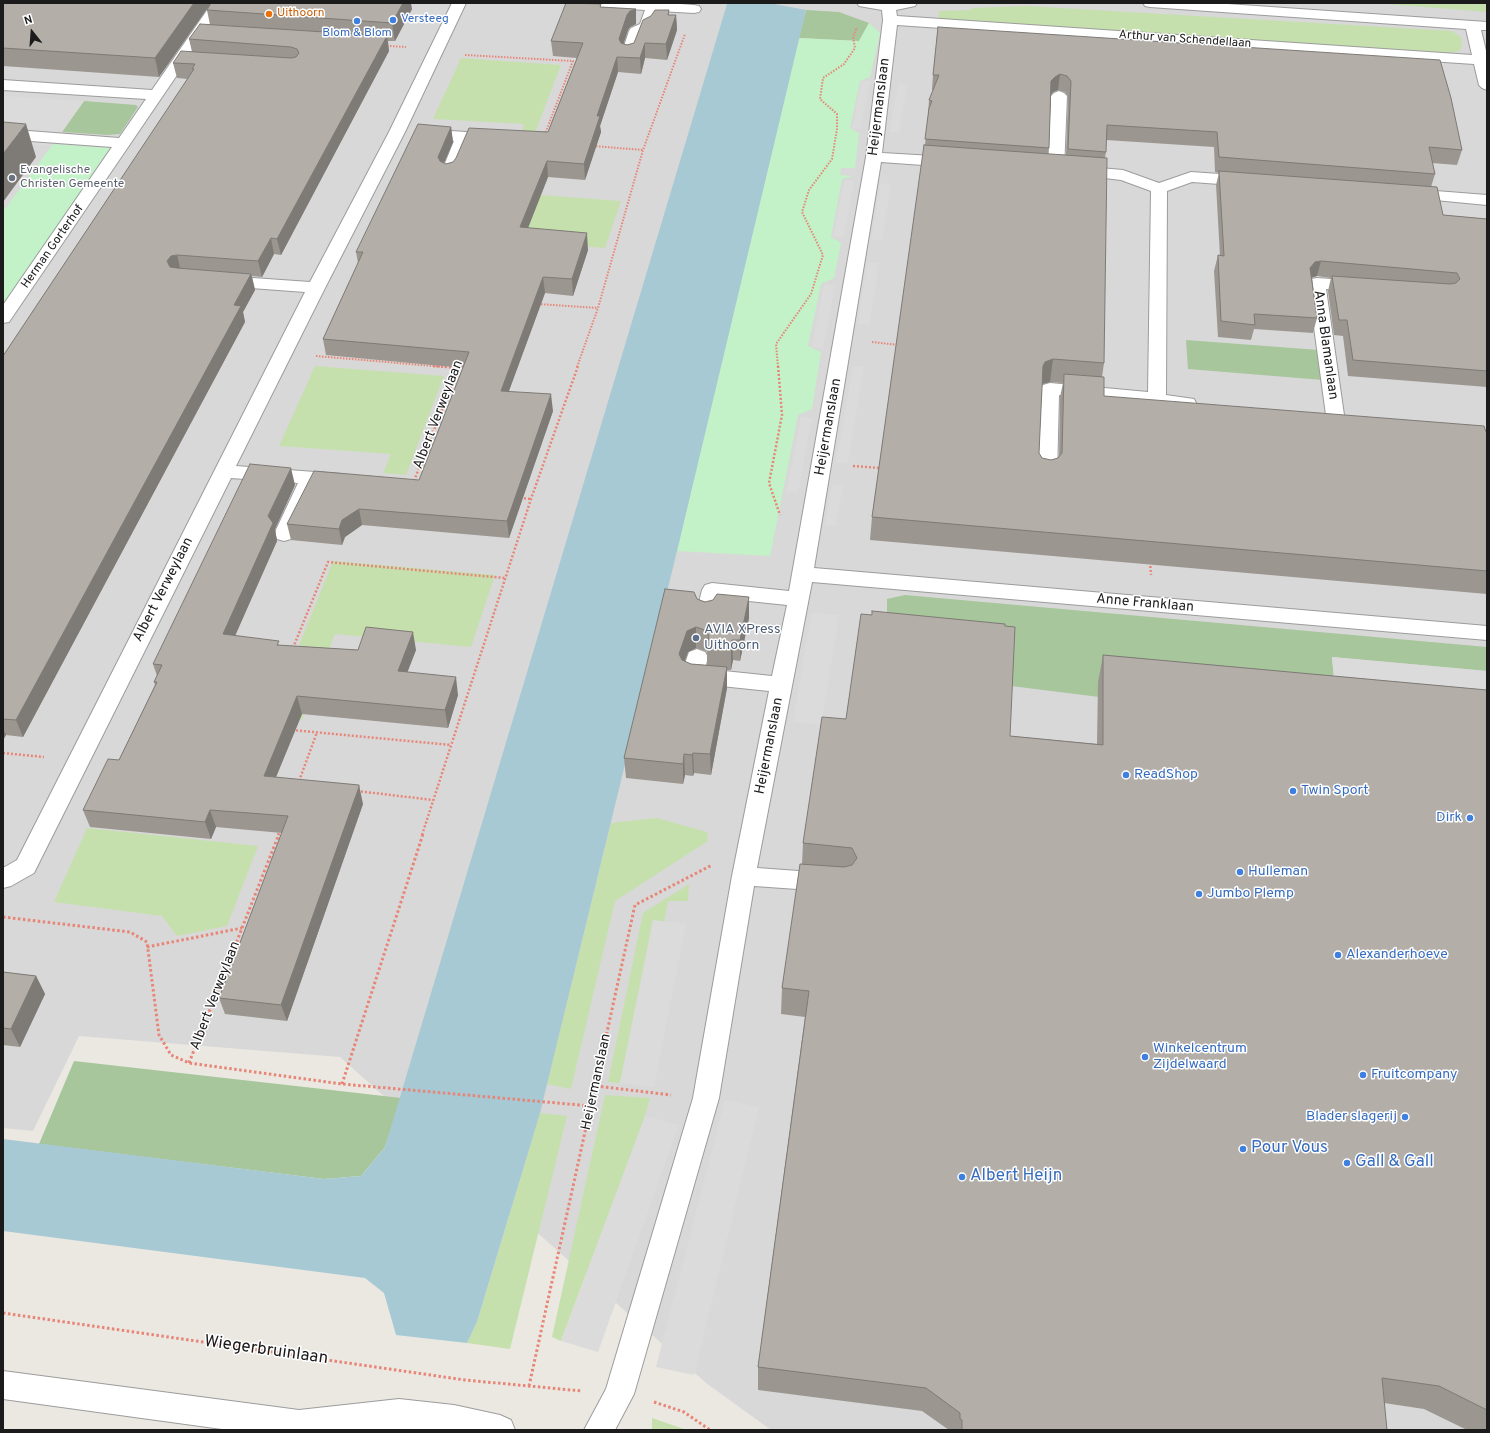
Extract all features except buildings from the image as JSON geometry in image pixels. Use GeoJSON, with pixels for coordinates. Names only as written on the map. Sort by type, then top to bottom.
{"type":"FeatureCollection","features":[{"type":"Feature","properties":{"kind":"street","name":"Herman Gorterhof"},"geometry":{"type":"LineString","coordinates":[[3,318],[219,3]]}},
{"type":"Feature","properties":{"kind":"street","name":"Albert Verweylaan"},"geometry":{"type":"LineString","coordinates":[[3,879],[26,866],[316,288],[397,132],[459,3]]}},
{"type":"Feature","properties":{"kind":"street"},"geometry":{"type":"LineString","coordinates":[[597,3],[694,9]]}},
{"type":"Feature","properties":{"kind":"street"},"geometry":{"type":"LineString","coordinates":[[864,3],[890,14],[910,3]]}},
{"type":"Feature","properties":{"kind":"street"},"geometry":{"type":"LineString","coordinates":[[1150,3],[1210,5],[1487,26]]}},
{"type":"Feature","properties":{"kind":"street"},"geometry":{"type":"LineString","coordinates":[[628,55],[636,31],[646,27],[653,7]]}},
{"type":"Feature","properties":{"kind":"street","name":"Arthur van Schendellaan"},"geometry":{"type":"LineString","coordinates":[[890,14],[1480,60]]}},
{"type":"Feature","properties":{"kind":"street","name":"Heijermanslaan"},"geometry":{"type":"LineString","coordinates":[[599,1430],[619,1394],[706,1098],[744,876],[804,574],[844,340],[874,157],[890,14]]}},
{"type":"Feature","properties":{"kind":"street"},"geometry":{"type":"LineString","coordinates":[[1472,25],[1487,85]]}},
{"type":"Feature","properties":{"kind":"street"},"geometry":{"type":"LineString","coordinates":[[198,33],[214,34]]}},
{"type":"Feature","properties":{"kind":"street"},"geometry":{"type":"LineString","coordinates":[[180,60],[195,62]]}},
{"type":"Feature","properties":{"kind":"street"},"geometry":{"type":"LineString","coordinates":[[3,85],[156,96]]}},
{"type":"Feature","properties":{"kind":"street"},"geometry":{"type":"LineString","coordinates":[[1059,96],[1048,169],[1123,175],[1159,188],[1191,177],[1261,183]]}},
{"type":"Feature","properties":{"kind":"street"},"geometry":{"type":"LineString","coordinates":[[397,132],[513,140]]}},
{"type":"Feature","properties":{"kind":"street"},"geometry":{"type":"LineString","coordinates":[[3,134],[124,143]]}},
{"type":"Feature","properties":{"kind":"street"},"geometry":{"type":"LineString","coordinates":[[449,173],[464,137]]}},
{"type":"Feature","properties":{"kind":"street"},"geometry":{"type":"LineString","coordinates":[[874,157],[969,164]]}},
{"type":"Feature","properties":{"kind":"street"},"geometry":{"type":"LineString","coordinates":[[1157,398],[1159,188]]}},
{"type":"Feature","properties":{"kind":"street"},"geometry":{"type":"LineString","coordinates":[[1394,193],[1487,200]]}},
{"type":"Feature","properties":{"kind":"street"},"geometry":{"type":"LineString","coordinates":[[205,279],[316,288]]}},
{"type":"Feature","properties":{"kind":"street","name":"Anna Blamanlaan"},"geometry":{"type":"LineString","coordinates":[[1336,415],[1317,283],[1377,288]]}},
{"type":"Feature","properties":{"kind":"street"},"geometry":{"type":"LineString","coordinates":[[1047,476],[1050,389],[1157,398],[1157,400],[1204,404]]}},
{"type":"Feature","properties":{"kind":"street"},"geometry":{"type":"LineString","coordinates":[[224,471],[376,483]]}},
{"type":"Feature","properties":{"kind":"street"},"geometry":{"type":"LineString","coordinates":[[284,534],[310,478]]}},
{"type":"Feature","properties":{"kind":"street","name":"Anne Franklaan"},"geometry":{"type":"LineString","coordinates":[[804,574],[1487,633]]}},
{"type":"Feature","properties":{"kind":"street"},"geometry":{"type":"LineString","coordinates":[[706,614],[712,590],[799,599]]}},
{"type":"Feature","properties":{"kind":"street"},"geometry":{"type":"LineString","coordinates":[[697,657],[692,675],[782,685]]}},
{"type":"Feature","properties":{"kind":"street"},"geometry":{"type":"LineString","coordinates":[[744,876],[842,884]]}},
{"type":"Feature","properties":{"kind":"street"},"geometry":{"type":"LineString","coordinates":[[3,1385],[306,1427],[399,1414],[454,1420],[500,1430]]}},
{"type":"Feature","properties":{"kind":"path"},"geometry":{"type":"LineString","coordinates":[[342,1084],[450,745],[531,499],[598,308],[643,150],[694,9]]}},
{"type":"Feature","properties":{"kind":"path"},"geometry":{"type":"LineString","coordinates":[[809,544],[783,523],[769,483],[782,415],[776,344],[811,294],[823,255],[802,212],[809,190],[832,159],[837,129],[837,114],[820,99],[823,78],[844,64],[855,48],[853,37],[858,25]]}},
{"type":"Feature","properties":{"kind":"path"},"geometry":{"type":"LineString","coordinates":[[434,53],[572,61],[541,141],[513,140]]}},
{"type":"Feature","properties":{"kind":"path"},"geometry":{"type":"LineString","coordinates":[[588,145],[643,150]]}},
{"type":"Feature","properties":{"kind":"path"},"geometry":{"type":"LineString","coordinates":[[537,304],[598,308]]}},
{"type":"Feature","properties":{"kind":"path"},"geometry":{"type":"LineString","coordinates":[[844,340],[905,345]]}},
{"type":"Feature","properties":{"kind":"path"},"geometry":{"type":"LineString","coordinates":[[283,354],[458,368]]}},
{"type":"Feature","properties":{"kind":"path","name":"Albert Verweylaan"},"geometry":{"type":"LineString","coordinates":[[376,483],[412,486],[460,361]]}},
{"type":"Feature","properties":{"kind":"path"},"geometry":{"type":"LineString","coordinates":[[823,463],[886,469]]}},
{"type":"Feature","properties":{"kind":"path"},"geometry":{"type":"LineString","coordinates":[[516,497],[531,499]]}},
{"type":"Feature","properties":{"kind":"path"},"geometry":{"type":"LineString","coordinates":[[1150,559],[1152,604]]}},
{"type":"Feature","properties":{"kind":"path"},"geometry":{"type":"LineString","coordinates":[[290,655],[328,562],[506,578]]}},
{"type":"Feature","properties":{"kind":"path"},"geometry":{"type":"LineString","coordinates":[[285,729],[450,745]]}},
{"type":"Feature","properties":{"kind":"path"},"geometry":{"type":"LineString","coordinates":[[297,784],[317,732]]}},
{"type":"Feature","properties":{"kind":"path"},"geometry":{"type":"LineString","coordinates":[[3,753],[46,757],[68,755],[80,757]]}},
{"type":"Feature","properties":{"kind":"path"},"geometry":{"type":"LineString","coordinates":[[350,790],[433,800]]}},
{"type":"Feature","properties":{"kind":"path","name":"Albert Verweylaan"},"geometry":{"type":"LineString","coordinates":[[189,1063],[281,828]]}},
{"type":"Feature","properties":{"kind":"path","name":"Heijermanslaan"},"geometry":{"type":"LineString","coordinates":[[529,1386],[592,1106],[635,905],[750,845]]}},
{"type":"Feature","properties":{"kind":"path"},"geometry":{"type":"LineString","coordinates":[[3,916],[130,932],[147,942],[159,1035],[171,1055],[189,1063],[342,1084],[592,1106]]}},
{"type":"Feature","properties":{"kind":"path","name":"Albert Verweylaan"},"geometry":{"type":"LineString","coordinates":[[147,947],[242,928]]}},
{"type":"Feature","properties":{"kind":"path"},"geometry":{"type":"LineString","coordinates":[[596,1086],[706,1098]]}},
{"type":"Feature","properties":{"kind":"path","name":"Wiegerbruinlaan"},"geometry":{"type":"LineString","coordinates":[[3,1313],[464,1380],[529,1386]]}},
{"type":"Feature","properties":{"kind":"shaded area"},"geometry":{"type":"Polygon","coordinates":[[[3,3],[1487,3],[1487,1430],[771,1430],[706,1383],[340,1057],[79,1036],[33,1131],[3,1128],[3,3]]]}},
{"type":"Feature","properties":{"kind":"shaded area"},"geometry":{"type":"Polygon","coordinates":[[[861,81],[870,81],[861,129],[852,129],[861,81]]]}},
{"type":"Feature","properties":{"kind":"shaded area"},"geometry":{"type":"Polygon","coordinates":[[[898,84],[907,85],[899,133],[889,132],[898,84]]]}},
{"type":"Feature","properties":{"kind":"shaded area"},"geometry":{"type":"Polygon","coordinates":[[[3,96],[84,101],[52,146],[3,142],[3,96]]]}},
{"type":"Feature","properties":{"kind":"shaded area"},"geometry":{"type":"Polygon","coordinates":[[[844,181],[854,181],[844,237],[833,236],[844,181]]]}},
{"type":"Feature","properties":{"kind":"shaded area"},"geometry":{"type":"Polygon","coordinates":[[[881,183],[891,184],[882,240],[871,239],[881,183]]]}},
{"type":"Feature","properties":{"kind":"shaded area"},"geometry":{"type":"Polygon","coordinates":[[[868,262],[879,263],[869,325],[857,324],[868,262]]]}},
{"type":"Feature","properties":{"kind":"shaded area"},"geometry":{"type":"Polygon","coordinates":[[[824,284],[835,285],[823,348],[812,347],[824,284]]]}},
{"type":"Feature","properties":{"kind":"shaded area"},"geometry":{"type":"Polygon","coordinates":[[[853,366],[864,366],[848,463],[836,462],[853,366]]]}},
{"type":"Feature","properties":{"kind":"shaded area"},"geometry":{"type":"Polygon","coordinates":[[[801,417],[812,418],[798,493],[786,492],[801,417]]]}},
{"type":"Feature","properties":{"kind":"shaded area"},"geometry":{"type":"Polygon","coordinates":[[[832,485],[843,486],[836,526],[825,525],[832,485]]]}},
{"type":"Feature","properties":{"kind":"shaded area"},"geometry":{"type":"Polygon","coordinates":[[[811,613],[839,615],[821,725],[793,722],[811,613]]]}},
{"type":"Feature","properties":{"kind":"shaded area"},"geometry":{"type":"Polygon","coordinates":[[[1332,657],[1487,671],[1487,717],[1336,702],[1332,657]]]}},
{"type":"Feature","properties":{"kind":"shaded area"},"geometry":{"type":"Polygon","coordinates":[[[653,920],[686,924],[654,1087],[620,1083],[653,920]]]}},
{"type":"Feature","properties":{"kind":"shaded area"},"geometry":{"type":"Polygon","coordinates":[[[725,1100],[759,1107],[694,1375],[656,1367],[725,1100]]]}},
{"type":"Feature","properties":{"kind":"shaded area"},"geometry":{"type":"Polygon","coordinates":[[[645,1116],[679,1125],[598,1352],[561,1341],[645,1116]]]}},
{"type":"Feature","properties":{"kind":"green space"},"geometry":{"type":"Polygon","coordinates":[[[1373,3],[1487,3],[1487,12],[1373,3]]]}},
{"type":"Feature","properties":{"kind":"green space"},"geometry":{"type":"Polygon","coordinates":[[[1027,6],[1452,31],[1461,37],[1462,44],[1460,51],[1446,53],[939,20],[939,11],[1027,6]]]}},
{"type":"Feature","properties":{"kind":"green space"},"geometry":{"type":"Polygon","coordinates":[[[806,10],[839,12],[869,23],[859,41],[799,38],[806,10]]]}},
{"type":"Feature","properties":{"kind":"green space"},"geometry":{"type":"Polygon","coordinates":[[[869,23],[880,33],[870,77],[860,81],[850,128],[859,133],[855,168],[841,168],[840,175],[853,176],[842,179],[831,237],[841,243],[834,278],[821,284],[808,346],[821,352],[812,409],[798,415],[770,556],[677,551],[799,38],[859,41],[869,23]]]}},
{"type":"Feature","properties":{"kind":"green space"},"geometry":{"type":"Polygon","coordinates":[[[461,58],[561,65],[535,133],[522,132],[524,124],[433,119],[461,58]]]}},
{"type":"Feature","properties":{"kind":"green space"},"geometry":{"type":"Polygon","coordinates":[[[84,101],[136,105],[138,107],[120,134],[108,135],[62,132],[84,101]]]}},
{"type":"Feature","properties":{"kind":"green space"},"geometry":{"type":"Polygon","coordinates":[[[53,144],[110,148],[3,305],[3,209],[5,209],[53,144]]]}},
{"type":"Feature","properties":{"kind":"green space"},"geometry":{"type":"Polygon","coordinates":[[[487,191],[621,201],[605,248],[494,239],[487,191]]]}},
{"type":"Feature","properties":{"kind":"green space"},"geometry":{"type":"Polygon","coordinates":[[[1186,340],[1319,350],[1323,380],[1188,369],[1186,340]]]}},
{"type":"Feature","properties":{"kind":"green space"},"geometry":{"type":"Polygon","coordinates":[[[315,366],[444,376],[406,475],[383,473],[391,454],[279,446],[315,366]]]}},
{"type":"Feature","properties":{"kind":"green space"},"geometry":{"type":"Polygon","coordinates":[[[333,561],[495,575],[471,647],[335,634],[302,720],[270,717],[333,561]]]}},
{"type":"Feature","properties":{"kind":"green space"},"geometry":{"type":"Polygon","coordinates":[[[905,595],[1487,647],[1487,671],[1332,657],[1336,704],[1099,697],[1003,685],[887,642],[887,599],[905,595]]]}},
{"type":"Feature","properties":{"kind":"green space"},"geometry":{"type":"Polygon","coordinates":[[[657,818],[707,832],[708,841],[615,901],[571,1089],[547,1084],[611,823],[657,818]]]}},
{"type":"Feature","properties":{"kind":"green space"},"geometry":{"type":"Polygon","coordinates":[[[87,828],[258,846],[227,926],[177,936],[162,916],[54,902],[87,828]]]}},
{"type":"Feature","properties":{"kind":"green space"},"geometry":{"type":"Polygon","coordinates":[[[689,884],[688,901],[668,901],[664,922],[653,921],[620,1083],[608,1082],[643,913],[689,884]]]}},
{"type":"Feature","properties":{"kind":"green space"},"geometry":{"type":"Polygon","coordinates":[[[74,1061],[401,1098],[385,1147],[361,1176],[324,1179],[39,1144],[74,1061]]]}},
{"type":"Feature","properties":{"kind":"green space"},"geometry":{"type":"Polygon","coordinates":[[[605,1095],[650,1098],[645,1116],[561,1341],[552,1337],[605,1095]]]}},
{"type":"Feature","properties":{"kind":"green space"},"geometry":{"type":"Polygon","coordinates":[[[540,1113],[567,1116],[510,1349],[467,1343],[477,1322],[540,1113]]]}},
{"type":"Feature","properties":{"kind":"green space"},"geometry":{"type":"Polygon","coordinates":[[[652,1418],[684,1429],[685,1430],[652,1430],[652,1418]]]}},
{"type":"Feature","properties":{"kind":"water"},"geometry":{"type":"Polygon","coordinates":[[[769,3],[806,10],[677,551],[540,1113],[477,1322],[467,1343],[396,1335],[384,1293],[365,1278],[3,1231],[3,1139],[324,1179],[361,1176],[385,1147],[727,4],[769,3]]]}},
{"type":"Feature","properties":{"kind":"place","name":"Uithoorn"},"geometry":{"type":"Point","coordinates":[269,14]}},
{"type":"Feature","properties":{"kind":"place","name":"Versteeg"},"geometry":{"type":"Point","coordinates":[393,20]}},
{"type":"Feature","properties":{"kind":"place","name":"Blom & Blom"},"geometry":{"type":"Point","coordinates":[357,21]}},
{"type":"Feature","properties":{"kind":"place","name":"Evangelische Christen Gemeente"},"geometry":{"type":"Point","coordinates":[12,178]}},
{"type":"Feature","properties":{"kind":"place","name":"AVIA XPress Uithoorn"},"geometry":{"type":"Point","coordinates":[696,638]}},
{"type":"Feature","properties":{"kind":"place","name":"ReadShop"},"geometry":{"type":"Point","coordinates":[1126,775]}},
{"type":"Feature","properties":{"kind":"place","name":"Twin Sport"},"geometry":{"type":"Point","coordinates":[1293,791]}},
{"type":"Feature","properties":{"kind":"place","name":"Dirk"},"geometry":{"type":"Point","coordinates":[1470,818]}},
{"type":"Feature","properties":{"kind":"place","name":"Hulleman"},"geometry":{"type":"Point","coordinates":[1240,872]}},
{"type":"Feature","properties":{"kind":"place","name":"Jumbo Plemp"},"geometry":{"type":"Point","coordinates":[1199,894]}},
{"type":"Feature","properties":{"kind":"place","name":"Alexanderhoeve"},"geometry":{"type":"Point","coordinates":[1338,955]}},
{"type":"Feature","properties":{"kind":"place","name":"Winkelcentrum Zijdelwaard"},"geometry":{"type":"Point","coordinates":[1145,1057]}},
{"type":"Feature","properties":{"kind":"place","name":"Fruitcompany"},"geometry":{"type":"Point","coordinates":[1363,1075]}},
{"type":"Feature","properties":{"kind":"place","name":"Blader slagerij"},"geometry":{"type":"Point","coordinates":[1405,1117]}},
{"type":"Feature","properties":{"kind":"place","name":"Pour Vous"},"geometry":{"type":"Point","coordinates":[1243,1149]}},
{"type":"Feature","properties":{"kind":"place","name":"Gall & Gall"},"geometry":{"type":"Point","coordinates":[1347,1163]}},
{"type":"Feature","properties":{"kind":"place","name":"Albert Heijn"},"geometry":{"type":"Point","coordinates":[962,1177]}}]}
